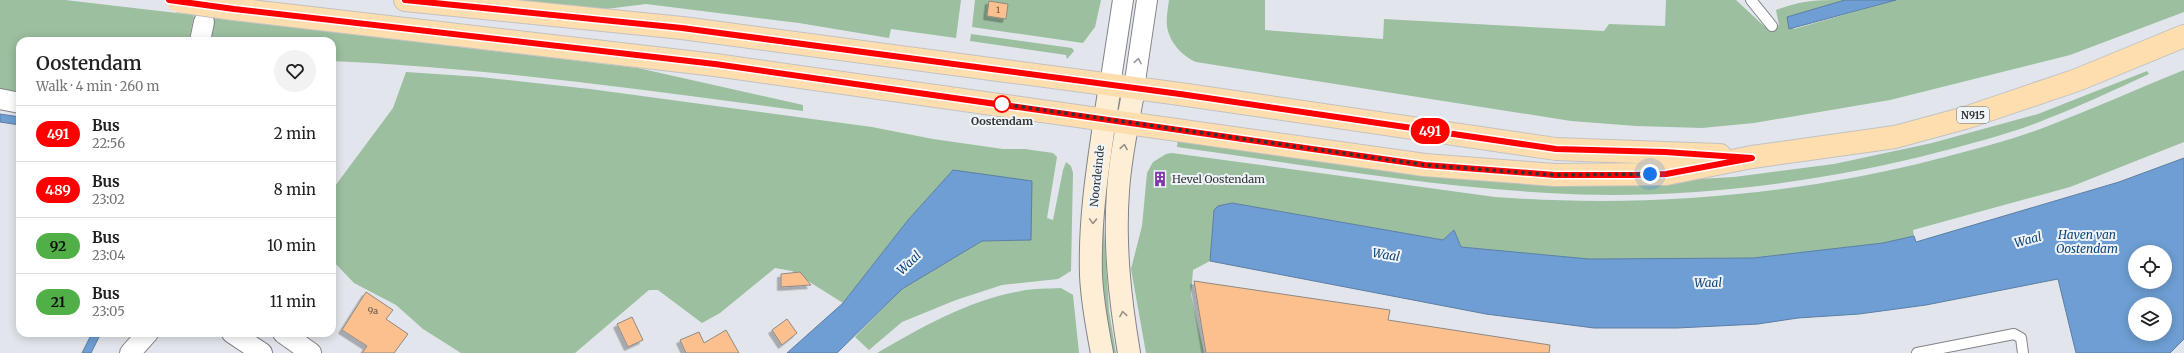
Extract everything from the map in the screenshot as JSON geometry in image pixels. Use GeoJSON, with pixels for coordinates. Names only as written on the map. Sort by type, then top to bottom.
{"type":"FeatureCollection","features":[{"type":"Feature","properties":{"kind":"main road","name":"N915"},"geometry":{"type":"LineString","coordinates":[[173,0],[234,9],[715,64],[1105,118],[1425,165],[1555,175],[1666,174],[1752,158],[1895,137],[1965,118],[2077,80],[2184,36]]}},
{"type":"Feature","properties":{"kind":"main road","name":"N915"},"geometry":{"type":"LineString","coordinates":[[405,0],[682,28],[1134,88],[1556,149],[1665,152],[1752,158]]}},
{"type":"Feature","properties":{"kind":"main road","name":"Noordeinde"},"geometry":{"type":"LineString","coordinates":[[1102,353],[1091,275],[1096,168],[1110,85]]}},
{"type":"Feature","properties":{"kind":"main road","name":"Noordeinde"},"geometry":{"type":"LineString","coordinates":[[1129,353],[1117,265],[1116,229],[1118,190],[1134,88]]}},
{"type":"Feature","properties":{"kind":"street","name":"Noordeinde"},"geometry":{"type":"LineString","coordinates":[[1110,85],[1124,0]]}},
{"type":"Feature","properties":{"kind":"street","name":"Noordeinde"},"geometry":{"type":"LineString","coordinates":[[1134,88],[1147,0]]}},
{"type":"Feature","properties":{"kind":"street"},"geometry":{"type":"LineString","coordinates":[[0,100],[16,102]]}},
{"type":"Feature","properties":{"kind":"street"},"geometry":{"type":"LineString","coordinates":[[130,353],[144,337]]}},
{"type":"Feature","properties":{"kind":"street"},"geometry":{"type":"LineString","coordinates":[[238,337],[262,353]]}},
{"type":"Feature","properties":{"kind":"street"},"geometry":{"type":"LineString","coordinates":[[289,337],[311,353]]}},
{"type":"Feature","properties":{"kind":"lane"},"geometry":{"type":"LineString","coordinates":[[1751,0],[1772,26]]}},
{"type":"Feature","properties":{"kind":"lane"},"geometry":{"type":"LineString","coordinates":[[1917,353],[2014,334],[2021,338],[2023,353]]}},
{"type":"Feature","properties":{"kind":"green space"},"geometry":{"type":"Polygon","coordinates":[[[0,0],[65,0],[194,15],[190,37],[16,37],[16,91],[0,89],[0,0]]]}},
{"type":"Feature","properties":{"kind":"green space"},"geometry":{"type":"Polygon","coordinates":[[[490,0],[961,0],[956,38],[891,29],[889,38],[799,23],[646,4],[590,11],[490,0]]]}},
{"type":"Feature","properties":{"kind":"green space"},"geometry":{"type":"Polygon","coordinates":[[[975,0],[1101,0],[1095,27],[1083,43],[972,27],[975,0]]]}},
{"type":"Feature","properties":{"kind":"green space"},"geometry":{"type":"Polygon","coordinates":[[[1169,0],[1265,0],[1265,30],[1383,39],[1384,19],[1604,31],[1609,24],[1665,26],[1666,0],[1736,0],[1765,27],[1779,25],[1776,10],[1810,1],[1845,0],[1787,17],[1794,29],[1896,0],[2184,0],[2184,12],[2070,55],[1890,100],[1754,123],[1702,128],[1636,126],[1571,121],[1196,62],[1181,52],[1170,38],[1167,23],[1169,0]]]}},
{"type":"Feature","properties":{"kind":"green space"},"geometry":{"type":"Polygon","coordinates":[[[212,18],[638,68],[803,105],[803,111],[509,74],[391,64],[336,61],[336,37],[209,37],[212,18]]]}},
{"type":"Feature","properties":{"kind":"green space"},"geometry":{"type":"Polygon","coordinates":[[[971,34],[1072,48],[1074,51],[1067,59],[1066,55],[970,41],[971,34]]]}},
{"type":"Feature","properties":{"kind":"green space"},"geometry":{"type":"Polygon","coordinates":[[[2184,70],[2184,142],[2070,187],[1913,230],[1914,236],[1883,243],[1753,258],[1589,259],[1461,247],[1454,230],[1443,240],[1232,203],[1214,210],[1210,261],[1193,270],[1191,295],[1204,353],[1146,353],[1131,269],[1142,226],[1147,173],[1153,162],[1166,154],[1172,153],[1495,197],[1606,201],[1662,200],[1718,196],[1828,182],[1883,172],[1977,149],[2043,128],[2184,70]]]}},
{"type":"Feature","properties":{"kind":"green space"},"geometry":{"type":"Polygon","coordinates":[[[2147,71],[2149,74],[2062,113],[2022,128],[1967,145],[1844,173],[1745,188],[1696,192],[1597,195],[1502,190],[1362,174],[1177,147],[1178,138],[1645,182],[1734,177],[1834,164],[1932,143],[2038,114],[2147,71]]]}},
{"type":"Feature","properties":{"kind":"green space"},"geometry":{"type":"Polygon","coordinates":[[[406,72],[480,77],[590,89],[872,127],[933,139],[1003,149],[1025,149],[1053,153],[1057,157],[1047,218],[1053,220],[1066,162],[1071,166],[1073,173],[1071,271],[1058,279],[1002,285],[956,300],[902,322],[869,350],[855,337],[902,289],[982,241],[1031,240],[953,170],[908,220],[843,303],[792,271],[775,268],[720,313],[702,323],[658,290],[649,290],[575,353],[461,353],[423,329],[396,305],[354,283],[336,264],[336,185],[393,108],[406,72]]]}},
{"type":"Feature","properties":{"kind":"green space"},"geometry":{"type":"Polygon","coordinates":[[[1103,213],[1109,311],[1116,353],[1107,353],[1096,250],[1103,213]]]}},
{"type":"Feature","properties":{"kind":"green space"},"geometry":{"type":"Polygon","coordinates":[[[1061,288],[1073,295],[1079,353],[877,353],[929,324],[983,301],[1026,290],[1061,288]]]}},
{"type":"Feature","properties":{"kind":"water"},"geometry":{"type":"Polygon","coordinates":[[[1845,0],[1896,0],[1789,29],[1787,17],[1845,0]]]}},
{"type":"Feature","properties":{"kind":"water"},"geometry":{"type":"Polygon","coordinates":[[[0,114],[16,116],[16,124],[0,122],[0,114]]]}},
{"type":"Feature","properties":{"kind":"water","name":"Haven van Oostendam"},"geometry":{"type":"Polygon","coordinates":[[[2184,158],[2184,339],[2170,353],[2076,353],[2058,279],[1926,305],[1859,314],[1798,318],[1758,324],[1677,328],[1594,328],[1486,314],[1210,261],[1214,210],[1218,206],[1232,203],[1443,240],[1454,230],[1461,247],[1589,259],[1753,258],[1883,243],[1914,236],[1916,242],[2119,182],[2184,158]]]}},
{"type":"Feature","properties":{"kind":"water","name":"Waal"},"geometry":{"type":"Polygon","coordinates":[[[953,170],[1032,181],[1031,240],[982,241],[902,289],[837,353],[787,353],[843,303],[908,220],[953,170]]]}},
{"type":"Feature","properties":{"kind":"water"},"geometry":{"type":"Polygon","coordinates":[[[90,337],[99,337],[91,353],[82,353],[90,337]]]}},
{"type":"Feature","properties":{"kind":"building"},"geometry":{"type":"Polygon","coordinates":[[[989,1],[1008,4],[1006,19],[987,16],[989,1]]]}},
{"type":"Feature","properties":{"kind":"building"},"geometry":{"type":"Polygon","coordinates":[[[800,272],[811,285],[781,287],[781,274],[800,272]]]}},
{"type":"Feature","properties":{"kind":"building"},"geometry":{"type":"Polygon","coordinates":[[[1194,281],[1390,310],[1388,320],[1550,345],[1549,353],[1206,353],[1194,281]]]}},
{"type":"Feature","properties":{"kind":"building"},"geometry":{"type":"Polygon","coordinates":[[[366,292],[393,310],[386,319],[408,334],[394,353],[362,353],[367,346],[342,330],[366,292]]]}},
{"type":"Feature","properties":{"kind":"building"},"geometry":{"type":"Polygon","coordinates":[[[632,317],[643,340],[628,347],[617,324],[632,317]]]}},
{"type":"Feature","properties":{"kind":"building"},"geometry":{"type":"Polygon","coordinates":[[[787,319],[797,333],[782,345],[772,330],[787,319]]]}},
{"type":"Feature","properties":{"kind":"building"},"geometry":{"type":"Polygon","coordinates":[[[726,330],[739,353],[686,353],[680,340],[699,332],[704,343],[726,330]]]}},
{"type":"Feature","properties":{"kind":"bus line","name":"491"},"geometry":{"type":"LineString","coordinates":[[169,0],[416,31],[715,64],[1176,128],[1425,165],[1555,175],[1634,175],[1666,174],[1752,158],[1665,152],[1556,149],[1180,94],[682,28],[405,0]]}},
{"type":"Feature","properties":{"kind":"place","name":"Oostendam"},"geometry":{"type":"Point","coordinates":[1002,104]}},
{"type":"Feature","properties":{"kind":"place","name":"Hevel Oostendam"},"geometry":{"type":"Point","coordinates":[1160,179]}},
{"type":"Feature","properties":{"kind":"route"},"geometry":{"type":"LineString","coordinates":[[1002,104],[1425,165],[1555,175],[1650,174]]}}]}
